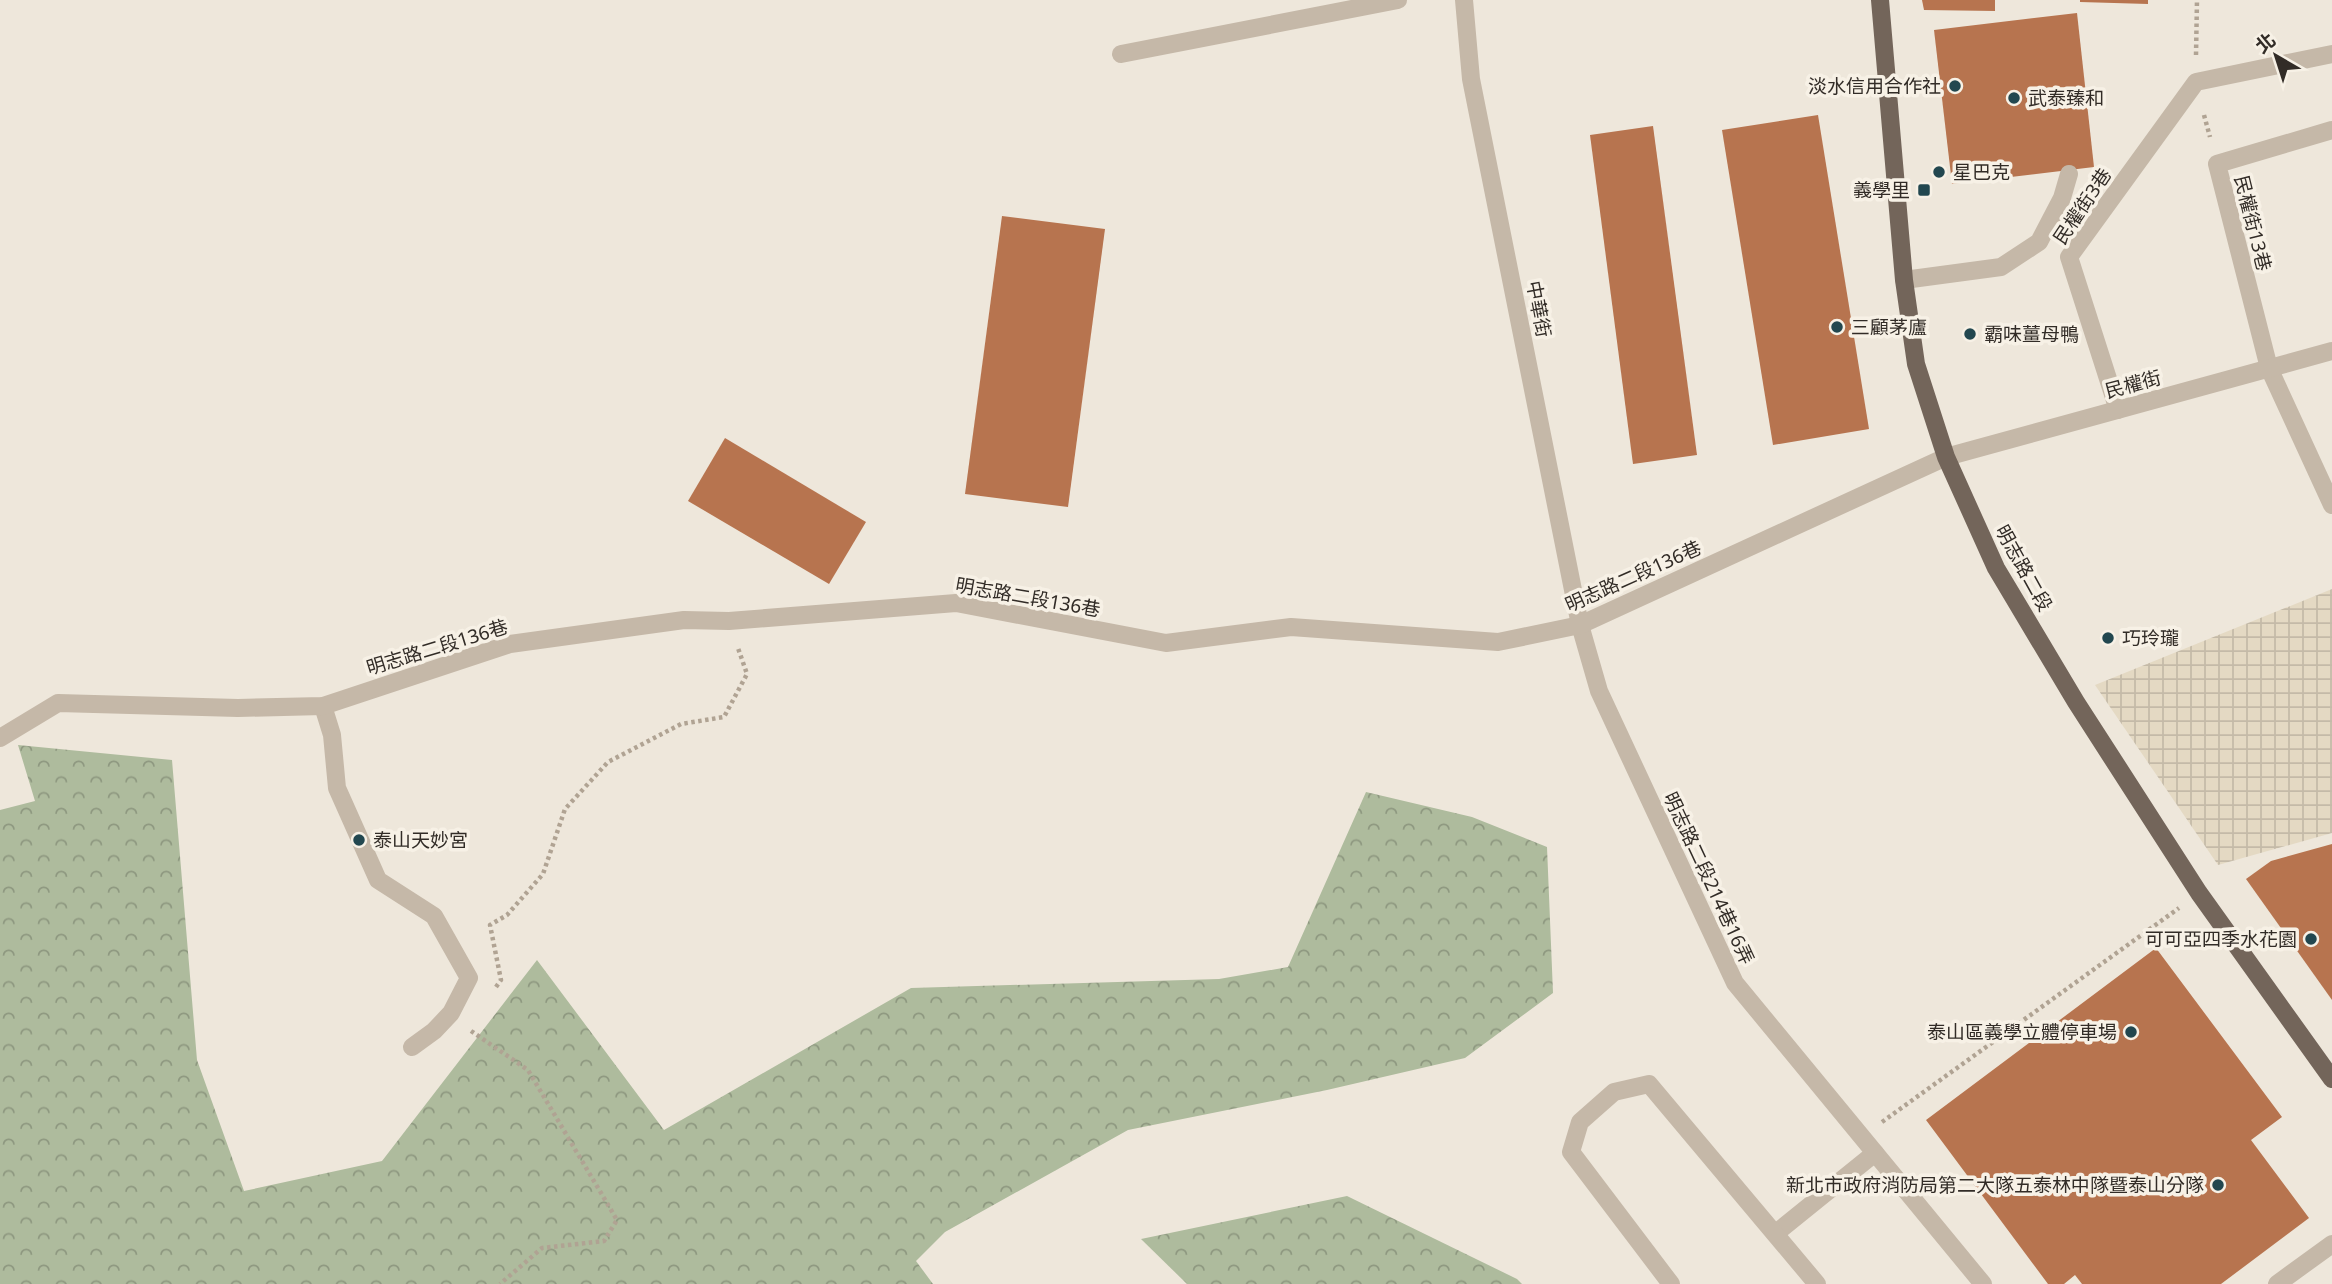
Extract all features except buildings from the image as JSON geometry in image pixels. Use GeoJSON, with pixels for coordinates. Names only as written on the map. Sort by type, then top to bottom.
{"type":"FeatureCollection","features":[{"type":"Feature","properties":{"kind":"main road","name":"明志路二段"},"geometry":{"type":"LineString","coordinates":[[1880,0],[1904,280],[1916,364],[1945,457],[1996,568],[2076,702],[2199,893],[2332,1079]]}},
{"type":"Feature","properties":{"kind":"street"},"geometry":{"type":"LineString","coordinates":[[1121,54],[1398,0]]}},
{"type":"Feature","properties":{"kind":"street","name":"中華街"},"geometry":{"type":"LineString","coordinates":[[1464,0],[1472,79],[1580,625]]}},
{"type":"Feature","properties":{"kind":"street","name":"民權街3巷"},"geometry":{"type":"LineString","coordinates":[[2118,410],[2069,257],[2196,82],[2332,54]]}},
{"type":"Feature","properties":{"kind":"street","name":"民權街13巷"},"geometry":{"type":"LineString","coordinates":[[2269,368],[2217,164],[2332,130]]}},
{"type":"Feature","properties":{"kind":"street"},"geometry":{"type":"LineString","coordinates":[[1904,280],[2001,267],[2039,242],[2062,198],[2069,174]]}},
{"type":"Feature","properties":{"kind":"street","name":"民權街"},"geometry":{"type":"LineString","coordinates":[[1945,457],[2332,351]]}},
{"type":"Feature","properties":{"kind":"street"},"geometry":{"type":"LineString","coordinates":[[2269,368],[2332,505]]}},
{"type":"Feature","properties":{"kind":"street","name":"明志路二段136巷"},"geometry":{"type":"LineString","coordinates":[[0,738],[58,703],[238,708],[323,706],[510,644],[684,620],[729,621],[956,603],[1166,643],[1291,627],[1498,642],[1580,625],[1945,457]]}},
{"type":"Feature","properties":{"kind":"street","name":"明志路二段214巷16弄"},"geometry":{"type":"LineString","coordinates":[[1580,625],[1599,691],[1735,983],[1983,1284]]}},
{"type":"Feature","properties":{"kind":"street"},"geometry":{"type":"LineString","coordinates":[[323,706],[332,736],[337,788],[378,880],[434,916],[469,978],[451,1013],[434,1031],[412,1047]]}},
{"type":"Feature","properties":{"kind":"street"},"geometry":{"type":"LineString","coordinates":[[1671,1284],[1571,1152],[1580,1122],[1614,1092],[1649,1084],[1817,1284]]}},
{"type":"Feature","properties":{"kind":"street"},"geometry":{"type":"LineString","coordinates":[[1776,1233],[1875,1153]]}},
{"type":"Feature","properties":{"kind":"street"},"geometry":{"type":"LineString","coordinates":[[2277,1284],[2332,1244]]}},
{"type":"Feature","properties":{"kind":"path"},"geometry":{"type":"LineString","coordinates":[[495,990],[501,980],[490,925],[507,915],[543,874],[565,810],[608,762],[681,724],[724,717],[747,674],[729,621]]}},
{"type":"Feature","properties":{"kind":"path"},"geometry":{"type":"LineString","coordinates":[[1861,1137],[2199,893]]}},
{"type":"Feature","properties":{"kind":"path"},"geometry":{"type":"LineString","coordinates":[[476,1022],[470,1032],[528,1070],[617,1220],[604,1241],[542,1248],[500,1284]]}},
{"type":"Feature","properties":{"kind":"green space"},"geometry":{"type":"Polygon","coordinates":[[[18,745],[172,760],[197,1060],[244,1191],[382,1161],[537,960],[664,1130],[911,988],[1219,979],[1288,967],[1366,792],[1472,817],[1547,847],[1553,993],[1465,1058],[1327,1090],[1128,1130],[945,1232],[916,1261],[933,1284],[0,1284],[0,810],[35,801],[18,745]]]}},
{"type":"Feature","properties":{"kind":"green space"},"geometry":{"type":"Polygon","coordinates":[[[1347,1196],[1517,1279],[1522,1284],[1187,1284],[1141,1239],[1347,1196]]]}},
{"type":"Feature","properties":{"kind":"shaded area"},"geometry":{"type":"Polygon","coordinates":[[[2332,589],[2332,833],[2218,865],[2095,685],[2332,589]]]}},
{"type":"Feature","properties":{"kind":"place","name":"淡水信用合作社"},"geometry":{"type":"Point","coordinates":[1955,86]}},
{"type":"Feature","properties":{"kind":"place","name":"武泰臻和"},"geometry":{"type":"Point","coordinates":[2014,98]}},
{"type":"Feature","properties":{"kind":"place","name":"星巴克"},"geometry":{"type":"Point","coordinates":[1939,172]}},
{"type":"Feature","properties":{"kind":"place","name":"義學里"},"geometry":{"type":"Point","coordinates":[1924,190]}},
{"type":"Feature","properties":{"kind":"place","name":"三顧茅廬"},"geometry":{"type":"Point","coordinates":[1837,327]}},
{"type":"Feature","properties":{"kind":"place","name":"霸味薑母鴨"},"geometry":{"type":"Point","coordinates":[1970,334]}},
{"type":"Feature","properties":{"kind":"place","name":"巧玲瓏"},"geometry":{"type":"Point","coordinates":[2108,638]}},
{"type":"Feature","properties":{"kind":"place","name":"泰山天妙宮"},"geometry":{"type":"Point","coordinates":[359,840]}},
{"type":"Feature","properties":{"kind":"place","name":"可可亞四季水花園"},"geometry":{"type":"Point","coordinates":[2311,939]}},
{"type":"Feature","properties":{"kind":"place","name":"泰山區義學立體停車場"},"geometry":{"type":"Point","coordinates":[2131,1032]}},
{"type":"Feature","properties":{"kind":"place","name":"新北市政府消防局第二大隊五泰林中隊暨泰山分隊"},"geometry":{"type":"Point","coordinates":[2218,1185]}}]}
